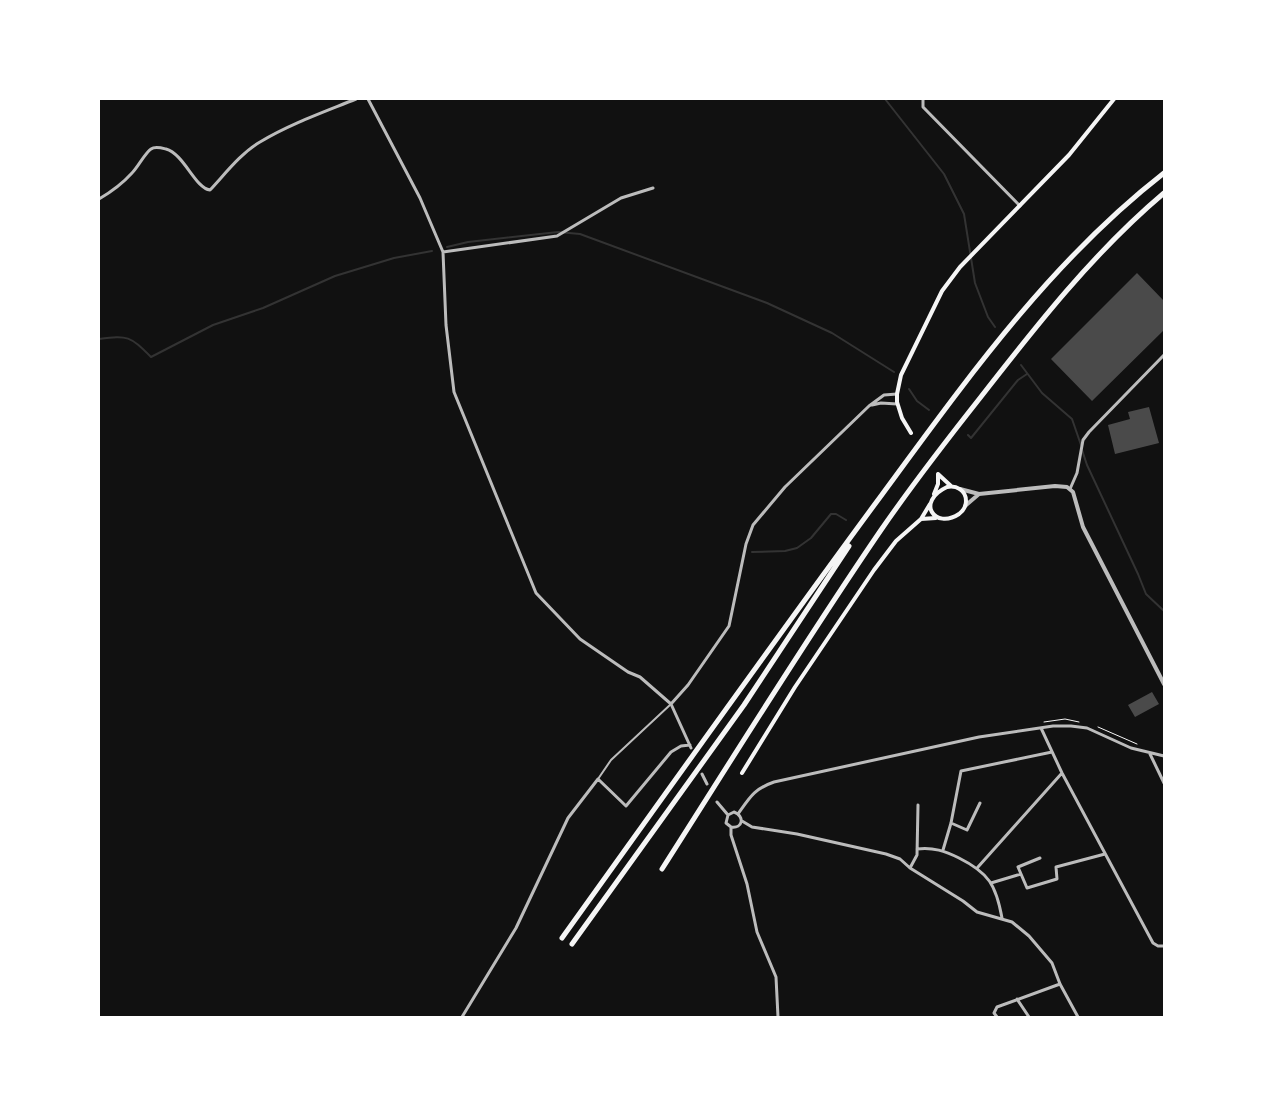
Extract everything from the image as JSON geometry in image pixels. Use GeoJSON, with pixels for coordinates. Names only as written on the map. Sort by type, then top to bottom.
{"type":"FeatureCollection","features":[{"type":"Feature","properties":{"kind":"highway"},"geometry":{"type":"LineString","coordinates":[[562,938],[782,631],[988,352],[1043,286],[1111,217],[1164,173]]}},
{"type":"Feature","properties":{"kind":"highway"},"geometry":{"type":"LineString","coordinates":[[662,869],[876,538],[926,467],[1004,366],[1083,273],[1121,232],[1164,193]]}},
{"type":"Feature","properties":{"kind":"highway"},"geometry":{"type":"LineString","coordinates":[[572,944],[744,705],[880,497]]}},
{"type":"Feature","properties":{"kind":"main road"},"geometry":{"type":"LineString","coordinates":[[911,434],[902,418],[896,394],[900,375],[942,291],[960,267],[1069,155],[1114,99]]}},
{"type":"Feature","properties":{"kind":"main road"},"geometry":{"type":"LineString","coordinates":[[742,773],[795,687],[874,570],[896,541],[921,519],[934,495],[938,484],[938,474],[950,486],[958,488],[964,494],[965,506],[960,513],[952,518],[921,519]]}},
{"type":"Feature","properties":{"kind":"main road"},"geometry":{"type":"LineString","coordinates":[[934,495],[950,486]]}},
{"type":"Feature","properties":{"kind":"main road"},"geometry":{"type":"LineString","coordinates":[[930,504],[932,512],[939,518]]}},
{"type":"Feature","properties":{"kind":"street"},"geometry":{"type":"LineString","coordinates":[[99,199],[132,173],[150,149],[156,147],[168,150],[178,156],[202,187],[210,190],[258,142],[296,123],[356,99]]}},
{"type":"Feature","properties":{"kind":"street"},"geometry":{"type":"LineString","coordinates":[[368,99],[420,198],[443,252],[446,325],[454,392],[536,593],[580,639],[628,672],[640,677],[671,704],[691,746],[681,746],[671,752],[626,806],[598,779]]}},
{"type":"Feature","properties":{"kind":"street"},"geometry":{"type":"LineString","coordinates":[[923,99],[923,107],[1020,206]]}},
{"type":"Feature","properties":{"kind":"street"},"geometry":{"type":"LineString","coordinates":[[443,252],[557,236],[621,198],[653,188]]}},
{"type":"Feature","properties":{"kind":"street"},"geometry":{"type":"LineString","coordinates":[[1070,489],[1078,473],[1083,440],[1164,355]]}},
{"type":"Feature","properties":{"kind":"street"},"geometry":{"type":"LineString","coordinates":[[462,1017],[516,928],[568,818],[617,754],[671,704],[688,685],[729,626],[746,544],[752,525],[784,487],[869,406],[884,395],[896,394]]}},
{"type":"Feature","properties":{"kind":"street"},"geometry":{"type":"LineString","coordinates":[[869,406],[877,403],[898,404]]}},
{"type":"Feature","properties":{"kind":"street"},"geometry":{"type":"LineString","coordinates":[[958,488],[979,494],[1055,486],[1070,489],[1074,496],[1083,527],[1164,684]]}},
{"type":"Feature","properties":{"kind":"street"},"geometry":{"type":"LineString","coordinates":[[965,506],[979,494]]}},
{"type":"Feature","properties":{"kind":"street"},"geometry":{"type":"LineString","coordinates":[[738,814],[754,791],[774,782],[980,737],[1041,728],[1062,726],[1087,728],[1132,748],[1164,756]]}},
{"type":"Feature","properties":{"kind":"street"},"geometry":{"type":"LineString","coordinates":[[1041,728],[1062,773],[1153,943],[1158,946],[1164,946]]}},
{"type":"Feature","properties":{"kind":"street"},"geometry":{"type":"LineString","coordinates":[[943,850],[951,823],[961,770],[1052,752]]}},
{"type":"Feature","properties":{"kind":"street"},"geometry":{"type":"LineString","coordinates":[[1150,754],[1164,783]]}},
{"type":"Feature","properties":{"kind":"street"},"geometry":{"type":"LineString","coordinates":[[978,867],[1062,773]]}},
{"type":"Feature","properties":{"kind":"street"},"geometry":{"type":"LineString","coordinates":[[702,774],[707,784]]}},
{"type":"Feature","properties":{"kind":"street"},"geometry":{"type":"LineString","coordinates":[[717,802],[728,815]]}},
{"type":"Feature","properties":{"kind":"street"},"geometry":{"type":"LineString","coordinates":[[951,823],[967,830],[980,803]]}},
{"type":"Feature","properties":{"kind":"street"},"geometry":{"type":"LineString","coordinates":[[910,868],[917,856],[918,804]]}},
{"type":"Feature","properties":{"kind":"street"},"geometry":{"type":"LineString","coordinates":[[778,1017],[776,977],[757,932],[748,884],[731,835],[731,828],[726,823],[728,815],[734,812],[738,814],[742,821],[752,827],[797,834],[886,854],[900,859],[910,868],[963,901],[977,912],[1012,922],[1029,936],[1052,963],[1060,984],[1078,1017]]}},
{"type":"Feature","properties":{"kind":"street"},"geometry":{"type":"LineString","coordinates":[[731,828],[738,827],[742,821]]}},
{"type":"Feature","properties":{"kind":"street"},"geometry":{"type":"LineString","coordinates":[[917,849],[943,850],[978,867],[991,883],[1000,905],[1002,918]]}},
{"type":"Feature","properties":{"kind":"street"},"geometry":{"type":"LineString","coordinates":[[1040,858],[1018,866],[1027,888],[1057,879],[1056,867],[1105,854]]}},
{"type":"Feature","properties":{"kind":"street"},"geometry":{"type":"LineString","coordinates":[[991,883],[1021,874]]}},
{"type":"Feature","properties":{"kind":"street"},"geometry":{"type":"LineString","coordinates":[[997,1017],[994,1012],[997,1007],[1060,984]]}},
{"type":"Feature","properties":{"kind":"street"},"geometry":{"type":"LineString","coordinates":[[1017,999],[1029,1017]]}},
{"type":"Feature","properties":{"kind":"path"},"geometry":{"type":"LineString","coordinates":[[1039,723],[1065,720],[1084,722]]}},
{"type":"Feature","properties":{"kind":"path"},"geometry":{"type":"LineString","coordinates":[[1094,725],[1142,746]]}},
{"type":"Feature","properties":{"kind":"building"},"geometry":{"type":"Polygon","coordinates":[[[1137,273],[1164,301],[1164,330],[1092,401],[1051,359],[1137,273]]]}},
{"type":"Feature","properties":{"kind":"building"},"geometry":{"type":"Polygon","coordinates":[[[1149,407],[1159,443],[1115,454],[1108,425],[1130,419],[1128,412],[1149,407]]]}},
{"type":"Feature","properties":{"kind":"building"},"geometry":{"type":"Polygon","coordinates":[[[1152,692],[1159,704],[1135,717],[1128,705],[1152,692]]]}},
{"type":"Feature","properties":{"kind":"waterway"},"geometry":{"type":"LineString","coordinates":[[885,99],[944,174],[964,214],[975,283],[988,317],[995,327]]}},
{"type":"Feature","properties":{"kind":"waterway"},"geometry":{"type":"LineString","coordinates":[[447,247],[468,242],[558,232],[580,234],[767,303],[832,333],[894,372]]}},
{"type":"Feature","properties":{"kind":"waterway"},"geometry":{"type":"LineString","coordinates":[[99,339],[123,337],[133,341],[151,357],[213,325],[263,308],[335,276],[394,258],[432,251]]}},
{"type":"Feature","properties":{"kind":"waterway"},"geometry":{"type":"LineString","coordinates":[[1021,365],[1042,393],[1072,419],[1081,445]]}},
{"type":"Feature","properties":{"kind":"waterway"},"geometry":{"type":"LineString","coordinates":[[968,435],[971,438],[1018,380],[1027,374]]}},
{"type":"Feature","properties":{"kind":"waterway"},"geometry":{"type":"LineString","coordinates":[[909,389],[917,401],[929,410]]}},
{"type":"Feature","properties":{"kind":"waterway"},"geometry":{"type":"LineString","coordinates":[[1082,450],[1087,465],[1146,594],[1164,611]]}},
{"type":"Feature","properties":{"kind":"waterway"},"geometry":{"type":"LineString","coordinates":[[752,552],[785,551],[797,548],[811,538],[831,514],[836,514],[846,520]]}}]}
